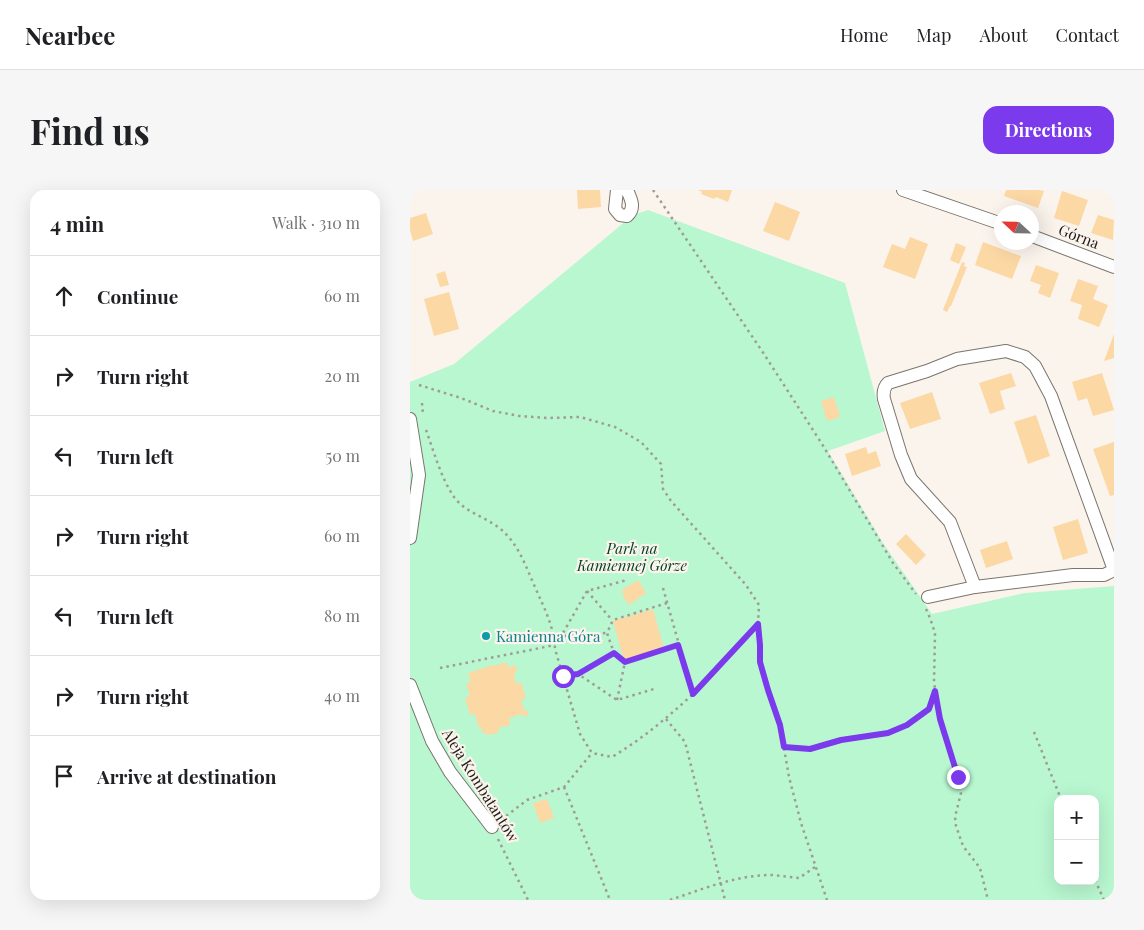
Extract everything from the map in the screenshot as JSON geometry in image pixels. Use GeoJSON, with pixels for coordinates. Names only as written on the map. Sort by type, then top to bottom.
{"type":"FeatureCollection","features":[{"type":"Feature","properties":{"kind":"street"},"geometry":{"type":"LineString","coordinates":[[617,190],[615,209],[623,216],[629,215],[633,206],[627,190]]}},
{"type":"Feature","properties":{"kind":"street"},"geometry":{"type":"LineString","coordinates":[[903,190],[994,221]]}},
{"type":"Feature","properties":{"kind":"street","name":"Górna"},"geometry":{"type":"LineString","coordinates":[[1039,239],[1114,267]]}},
{"type":"Feature","properties":{"kind":"street"},"geometry":{"type":"LineString","coordinates":[[923,597],[975,587],[1073,575],[1104,575],[1114,570],[1051,396],[1042,377],[1025,356],[1006,351],[957,358],[927,371],[888,383],[884,390],[887,409],[901,455],[911,479],[950,522],[975,587]]}},
{"type":"Feature","properties":{"kind":"street"},"geometry":{"type":"LineString","coordinates":[[410,419],[419,475],[410,538]]}},
{"type":"Feature","properties":{"kind":"street","name":"Aleja Kombatantów"},"geometry":{"type":"LineString","coordinates":[[410,685],[432,740],[450,772],[492,827]]}},
{"type":"Feature","properties":{"kind":"path"},"geometry":{"type":"LineString","coordinates":[[652,190],[762,351],[822,444],[893,563],[923,597],[935,633],[934,683],[940,719],[960,785],[961,793],[955,817],[958,834],[980,868],[988,900]]}},
{"type":"Feature","properties":{"kind":"path"},"geometry":{"type":"LineString","coordinates":[[418,385],[445,392],[493,411],[519,416],[548,418],[580,417],[615,426],[641,442],[660,464],[663,489],[671,501],[746,585],[759,605],[760,662],[780,725],[789,777],[801,823],[827,900]]}},
{"type":"Feature","properties":{"kind":"path"},"geometry":{"type":"LineString","coordinates":[[422,403],[423,422],[454,497],[465,510],[480,516],[498,527],[513,540],[525,561],[546,609],[580,734],[592,753],[612,757],[636,742],[666,719],[693,694],[758,624]]}},
{"type":"Feature","properties":{"kind":"path"},"geometry":{"type":"LineString","coordinates":[[564,636],[563,633],[587,591],[626,580]]}},
{"type":"Feature","properties":{"kind":"path"},"geometry":{"type":"LineString","coordinates":[[663,588],[693,694]]}},
{"type":"Feature","properties":{"kind":"path"},"geometry":{"type":"LineString","coordinates":[[587,591],[613,620]]}},
{"type":"Feature","properties":{"kind":"path"},"geometry":{"type":"LineString","coordinates":[[625,662],[614,653],[607,632],[613,620],[667,603]]}},
{"type":"Feature","properties":{"kind":"path"},"geometry":{"type":"LineString","coordinates":[[555,639],[564,636],[607,632]]}},
{"type":"Feature","properties":{"kind":"path"},"geometry":{"type":"LineString","coordinates":[[440,668],[555,645]]}},
{"type":"Feature","properties":{"kind":"path"},"geometry":{"type":"LineString","coordinates":[[625,662],[678,645]]}},
{"type":"Feature","properties":{"kind":"path"},"geometry":{"type":"LineString","coordinates":[[563,676],[578,674],[614,653]]}},
{"type":"Feature","properties":{"kind":"path"},"geometry":{"type":"LineString","coordinates":[[617,700],[625,662]]}},
{"type":"Feature","properties":{"kind":"path"},"geometry":{"type":"LineString","coordinates":[[578,674],[617,700]]}},
{"type":"Feature","properties":{"kind":"path"},"geometry":{"type":"LineString","coordinates":[[617,700],[654,689]]}},
{"type":"Feature","properties":{"kind":"path"},"geometry":{"type":"LineString","coordinates":[[784,747],[810,749],[841,740],[888,733],[907,725],[929,709],[935,691]]}},
{"type":"Feature","properties":{"kind":"path"},"geometry":{"type":"LineString","coordinates":[[666,719],[685,742],[725,900]]}},
{"type":"Feature","properties":{"kind":"path"},"geometry":{"type":"LineString","coordinates":[[1034,732],[1060,795]]}},
{"type":"Feature","properties":{"kind":"path"},"geometry":{"type":"LineString","coordinates":[[492,827],[527,800],[564,787],[592,753]]}},
{"type":"Feature","properties":{"kind":"path"},"geometry":{"type":"LineString","coordinates":[[564,787],[610,900]]}},
{"type":"Feature","properties":{"kind":"path","name":"Aleja Kombatantów"},"geometry":{"type":"LineString","coordinates":[[492,827],[528,900]]}},
{"type":"Feature","properties":{"kind":"path"},"geometry":{"type":"LineString","coordinates":[[670,900],[720,883],[745,878],[772,876],[799,878],[815,867]]}},
{"type":"Feature","properties":{"kind":"path"},"geometry":{"type":"LineString","coordinates":[[1097,885],[1104,900]]}},
{"type":"Feature","properties":{"kind":"green space","name":"Park na Kamiennej Górze"},"geometry":{"type":"Polygon","coordinates":[[[648,210],[845,283],[885,431],[828,451],[883,543],[932,614],[1025,593],[1114,586],[1114,900],[410,900],[410,382],[454,364],[633,215],[648,210]]]}},
{"type":"Feature","properties":{"kind":"building"},"geometry":{"type":"Polygon","coordinates":[[[577,190],[600,190],[601,207],[578,209],[577,190]]]}},
{"type":"Feature","properties":{"kind":"building"},"geometry":{"type":"Polygon","coordinates":[[[698,190],[732,190],[728,202],[701,194],[702,192],[698,190]]]}},
{"type":"Feature","properties":{"kind":"building"},"geometry":{"type":"Polygon","coordinates":[[[1006,190],[1044,191],[1039,205],[1030,205],[1004,196],[1006,190]]]}},
{"type":"Feature","properties":{"kind":"building"},"geometry":{"type":"Polygon","coordinates":[[[1062,191],[1088,200],[1079,226],[1054,218],[1062,191]]]}},
{"type":"Feature","properties":{"kind":"building"},"geometry":{"type":"Polygon","coordinates":[[[775,202],[800,212],[789,241],[763,231],[775,202]]]}},
{"type":"Feature","properties":{"kind":"building"},"geometry":{"type":"Polygon","coordinates":[[[426,213],[433,234],[413,241],[410,230],[410,218],[426,213]]]}},
{"type":"Feature","properties":{"kind":"building"},"geometry":{"type":"Polygon","coordinates":[[[1098,215],[1114,220],[1113,240],[1091,233],[1098,215]]]}},
{"type":"Feature","properties":{"kind":"building"},"geometry":{"type":"Polygon","coordinates":[[[910,237],[928,244],[915,279],[883,267],[892,244],[905,249],[910,237]]]}},
{"type":"Feature","properties":{"kind":"building"},"geometry":{"type":"Polygon","coordinates":[[[983,242],[994,246],[994,250],[1005,250],[1021,256],[1012,279],[975,265],[983,242]]]}},
{"type":"Feature","properties":{"kind":"building"},"geometry":{"type":"Polygon","coordinates":[[[956,243],[966,247],[959,264],[950,260],[956,243]]]}},
{"type":"Feature","properties":{"kind":"building"},"geometry":{"type":"Polygon","coordinates":[[[962,262],[967,267],[947,312],[943,310],[962,262]]]}},
{"type":"Feature","properties":{"kind":"building"},"geometry":{"type":"Polygon","coordinates":[[[1036,265],[1059,273],[1050,298],[1038,293],[1041,285],[1030,281],[1036,265]]]}},
{"type":"Feature","properties":{"kind":"building"},"geometry":{"type":"Polygon","coordinates":[[[445,271],[449,285],[440,287],[436,274],[445,271]]]}},
{"type":"Feature","properties":{"kind":"building"},"geometry":{"type":"Polygon","coordinates":[[[1078,279],[1098,286],[1093,299],[1108,305],[1099,327],[1078,319],[1082,305],[1070,301],[1078,279]]]}},
{"type":"Feature","properties":{"kind":"building"},"geometry":{"type":"Polygon","coordinates":[[[449,292],[459,329],[434,336],[424,299],[449,292]]]}},
{"type":"Feature","properties":{"kind":"building"},"geometry":{"type":"Polygon","coordinates":[[[1114,334],[1114,358],[1104,361],[1114,334]]]}},
{"type":"Feature","properties":{"kind":"building"},"geometry":{"type":"Polygon","coordinates":[[[1011,373],[1016,386],[1000,391],[1005,409],[990,414],[979,383],[1011,373]]]}},
{"type":"Feature","properties":{"kind":"building"},"geometry":{"type":"Polygon","coordinates":[[[1102,373],[1114,410],[1093,416],[1087,398],[1078,401],[1072,382],[1102,373]]]}},
{"type":"Feature","properties":{"kind":"building"},"geometry":{"type":"Polygon","coordinates":[[[932,392],[941,419],[910,429],[900,403],[932,392]]]}},
{"type":"Feature","properties":{"kind":"building"},"geometry":{"type":"Polygon","coordinates":[[[834,397],[840,417],[827,421],[821,401],[834,397]]]}},
{"type":"Feature","properties":{"kind":"building"},"geometry":{"type":"Polygon","coordinates":[[[1036,415],[1050,456],[1028,464],[1014,422],[1036,415]]]}},
{"type":"Feature","properties":{"kind":"building"},"geometry":{"type":"Polygon","coordinates":[[[1114,442],[1114,495],[1110,496],[1093,449],[1114,442]]]}},
{"type":"Feature","properties":{"kind":"building"},"geometry":{"type":"Polygon","coordinates":[[[866,447],[868,454],[876,451],[881,466],[852,476],[845,454],[866,447]]]}},
{"type":"Feature","properties":{"kind":"building"},"geometry":{"type":"Polygon","coordinates":[[[1078,519],[1088,553],[1063,560],[1053,527],[1078,519]]]}},
{"type":"Feature","properties":{"kind":"building"},"geometry":{"type":"Polygon","coordinates":[[[906,534],[926,555],[916,565],[896,544],[906,534]]]}},
{"type":"Feature","properties":{"kind":"building"},"geometry":{"type":"Polygon","coordinates":[[[1007,541],[1013,559],[986,568],[980,550],[1007,541]]]}},
{"type":"Feature","properties":{"kind":"building"},"geometry":{"type":"Polygon","coordinates":[[[638,580],[646,593],[629,605],[624,598],[622,590],[638,580]]]}},
{"type":"Feature","properties":{"kind":"building"},"geometry":{"type":"Polygon","coordinates":[[[653,609],[664,649],[624,661],[613,621],[653,609]]]}},
{"type":"Feature","properties":{"kind":"building"},"geometry":{"type":"Polygon","coordinates":[[[507,662],[508,668],[513,665],[517,667],[514,675],[516,684],[521,682],[526,698],[521,700],[524,710],[528,711],[528,714],[525,717],[522,714],[509,718],[510,725],[501,726],[497,733],[489,735],[482,732],[481,727],[479,728],[475,714],[470,715],[465,698],[470,696],[466,683],[471,682],[468,673],[507,662]]]}},
{"type":"Feature","properties":{"kind":"building"},"geometry":{"type":"Polygon","coordinates":[[[547,799],[554,818],[540,823],[533,803],[547,799]]]}},
{"type":"Feature","properties":{"kind":"place","name":"Kamienna Góra"},"geometry":{"type":"Point","coordinates":[486,636]}},
{"type":"Feature","properties":{"kind":"route"},"geometry":{"type":"LineString","coordinates":[[563,676],[578,674],[614,653],[625,662],[678,645],[693,694],[758,624],[760,662],[780,725],[784,747],[810,749],[841,740],[888,733],[907,725],[929,709],[935,691],[940,719],[958,777]]}}]}
